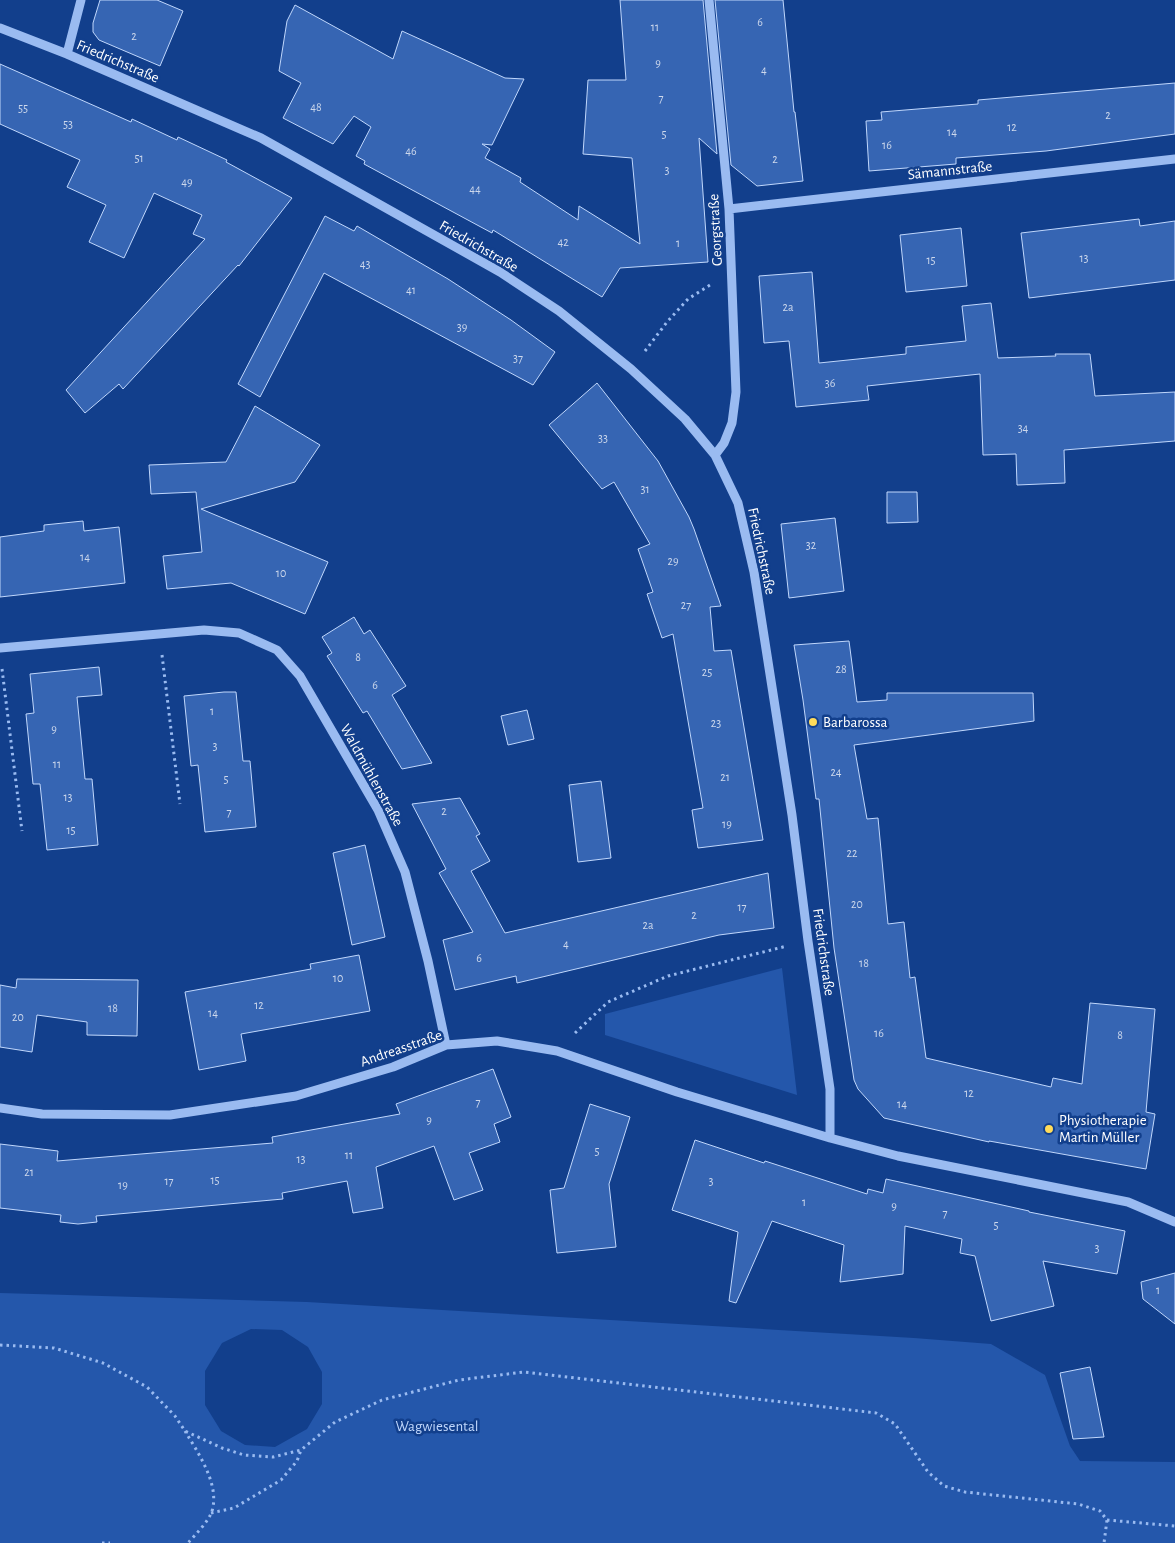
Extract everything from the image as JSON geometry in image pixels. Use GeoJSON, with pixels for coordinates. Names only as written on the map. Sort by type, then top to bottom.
{"type":"FeatureCollection","features":[{"type":"Feature","properties":{"kind":"street"},"geometry":{"type":"LineString","coordinates":[[67,54],[81,0]]}},
{"type":"Feature","properties":{"kind":"street","name":"Georgstraße"},"geometry":{"type":"LineString","coordinates":[[709,0],[729,209],[736,392],[732,423],[724,444],[715,456]]}},
{"type":"Feature","properties":{"kind":"street","name":"Friedrichstraße"},"geometry":{"type":"LineString","coordinates":[[0,28],[67,54],[261,138],[500,272],[559,312],[631,369],[685,419],[715,456],[738,503],[754,572],[792,815],[830,1089],[830,1138]]}},
{"type":"Feature","properties":{"kind":"street","name":"Sämannstraße"},"geometry":{"type":"LineString","coordinates":[[729,209],[1175,159]]}},
{"type":"Feature","properties":{"kind":"street","name":"Waldmühlenstraße"},"geometry":{"type":"LineString","coordinates":[[0,648],[204,630],[239,633],[277,650],[300,676],[378,810],[405,872],[428,960],[446,1045]]}},
{"type":"Feature","properties":{"kind":"street","name":"Andreasstraße"},"geometry":{"type":"LineString","coordinates":[[0,1108],[42,1114],[170,1115],[296,1096],[393,1067],[446,1045],[497,1041],[557,1051],[677,1092],[830,1138]]}},
{"type":"Feature","properties":{"kind":"street"},"geometry":{"type":"LineString","coordinates":[[830,1138],[898,1156],[1128,1202],[1175,1222]]}},
{"type":"Feature","properties":{"kind":"path"},"geometry":{"type":"LineString","coordinates":[[631,369],[667,322],[688,299],[731,272]]}},
{"type":"Feature","properties":{"kind":"path"},"geometry":{"type":"LineString","coordinates":[[159,635],[180,804]]}},
{"type":"Feature","properties":{"kind":"path"},"geometry":{"type":"LineString","coordinates":[[0,648],[22,831]]}},
{"type":"Feature","properties":{"kind":"path"},"geometry":{"type":"LineString","coordinates":[[557,1051],[608,1002],[668,976],[808,941]]}},
{"type":"Feature","properties":{"kind":"path"},"geometry":{"type":"LineString","coordinates":[[0,1345],[54,1348],[103,1363],[147,1387],[175,1416],[206,1467],[214,1498],[211,1513],[188,1543]]}},
{"type":"Feature","properties":{"kind":"path"},"geometry":{"type":"LineString","coordinates":[[185,1430],[222,1448],[244,1456],[273,1458],[301,1450],[335,1422],[382,1400],[459,1380],[524,1372],[876,1413],[895,1424],[928,1472],[944,1486],[964,1492],[1078,1504],[1100,1511],[1107,1520],[1104,1543]]}},
{"type":"Feature","properties":{"kind":"path"},"geometry":{"type":"LineString","coordinates":[[211,1513],[234,1508],[281,1480],[297,1461],[301,1450]]}},
{"type":"Feature","properties":{"kind":"path"},"geometry":{"type":"LineString","coordinates":[[1107,1520],[1175,1526]]}},
{"type":"Feature","properties":{"kind":"path"},"geometry":{"type":"LineString","coordinates":[[102,1543],[110,1543]]}},
{"type":"Feature","properties":{"kind":"green space"},"geometry":{"type":"Polygon","coordinates":[[[782,968],[797,1095],[605,1035],[605,1014],[782,968]]]}},
{"type":"Feature","properties":{"kind":"green space","name":"Wagwiesental"},"geometry":{"type":"Polygon","coordinates":[[[0,1293],[307,1302],[991,1344],[1045,1375],[1070,1446],[1080,1461],[1175,1462],[1175,1543],[0,1543],[0,1293]],[[251,1329],[222,1343],[205,1371],[205,1405],[221,1431],[245,1445],[275,1447],[307,1429],[322,1404],[322,1372],[308,1347],[282,1330],[251,1329]]]}},
{"type":"Feature","properties":{"kind":"building"},"geometry":{"type":"Polygon","coordinates":[[[100,0],[157,0],[183,11],[160,66],[99,40],[93,32],[93,23],[100,0]]]}},
{"type":"Feature","properties":{"kind":"building"},"geometry":{"type":"Polygon","coordinates":[[[620,0],[703,0],[717,154],[699,138],[708,262],[620,268],[602,297],[493,230],[492,233],[364,164],[365,161],[356,156],[371,127],[354,116],[333,144],[283,118],[301,83],[279,71],[287,21],[295,5],[393,59],[402,31],[505,78],[524,79],[492,145],[482,144],[490,149],[485,158],[521,178],[520,182],[578,220],[579,206],[640,244],[632,158],[583,154],[588,80],[626,80],[620,0]]]}},
{"type":"Feature","properties":{"kind":"building"},"geometry":{"type":"Polygon","coordinates":[[[715,0],[783,0],[803,181],[757,186],[731,165],[715,0]]]}},
{"type":"Feature","properties":{"kind":"building"},"geometry":{"type":"Polygon","coordinates":[[[0,64],[131,122],[132,119],[177,140],[178,137],[227,160],[226,162],[292,198],[239,266],[123,389],[119,384],[85,413],[66,390],[205,239],[193,234],[202,215],[154,193],[124,258],[89,242],[106,205],[67,187],[80,160],[0,124],[0,64]]]}},
{"type":"Feature","properties":{"kind":"building"},"geometry":{"type":"Polygon","coordinates":[[[1175,83],[1175,134],[1046,151],[956,158],[956,164],[869,171],[866,121],[882,120],[881,112],[978,104],[978,100],[1175,83]]]}},
{"type":"Feature","properties":{"kind":"building"},"geometry":{"type":"Polygon","coordinates":[[[325,216],[354,231],[357,226],[448,279],[511,320],[555,352],[533,385],[324,273],[260,397],[238,384],[325,216]]]}},
{"type":"Feature","properties":{"kind":"building"},"geometry":{"type":"Polygon","coordinates":[[[1139,219],[1140,226],[1175,221],[1175,280],[1029,298],[1021,233],[1139,219]]]}},
{"type":"Feature","properties":{"kind":"building"},"geometry":{"type":"Polygon","coordinates":[[[961,228],[967,286],[906,292],[900,235],[961,228]]]}},
{"type":"Feature","properties":{"kind":"building"},"geometry":{"type":"Polygon","coordinates":[[[812,272],[819,363],[906,354],[906,347],[966,341],[962,306],[991,303],[998,358],[1056,356],[1055,354],[1090,354],[1095,396],[1175,392],[1175,441],[1064,450],[1065,483],[1017,485],[1016,454],[983,455],[980,374],[867,386],[869,400],[796,407],[789,341],[764,343],[759,276],[812,272]]]}},
{"type":"Feature","properties":{"kind":"building"},"geometry":{"type":"Polygon","coordinates":[[[597,383],[658,461],[694,529],[721,606],[710,607],[714,651],[731,650],[763,840],[698,848],[692,810],[703,808],[673,634],[662,638],[647,594],[653,592],[638,549],[650,544],[614,482],[602,489],[549,425],[597,383]]]}},
{"type":"Feature","properties":{"kind":"building"},"geometry":{"type":"Polygon","coordinates":[[[255,406],[320,445],[295,482],[201,509],[328,562],[305,614],[231,583],[167,589],[163,556],[202,552],[196,492],[151,494],[149,465],[226,462],[255,406]]]}},
{"type":"Feature","properties":{"kind":"building"},"geometry":{"type":"Polygon","coordinates":[[[887,492],[917,492],[918,522],[887,523],[887,492]]]}},
{"type":"Feature","properties":{"kind":"building"},"geometry":{"type":"Polygon","coordinates":[[[835,518],[844,591],[789,598],[781,524],[835,518]]]}},
{"type":"Feature","properties":{"kind":"building"},"geometry":{"type":"Polygon","coordinates":[[[83,521],[84,531],[119,527],[125,583],[0,597],[0,537],[44,531],[44,525],[83,521]]]}},
{"type":"Feature","properties":{"kind":"building"},"geometry":{"type":"Polygon","coordinates":[[[354,617],[364,634],[370,630],[406,686],[392,695],[432,763],[402,769],[367,711],[363,713],[327,656],[332,653],[322,637],[354,617]]]}},
{"type":"Feature","properties":{"kind":"building"},"geometry":{"type":"Polygon","coordinates":[[[849,641],[857,702],[887,700],[887,693],[1033,693],[1034,721],[854,745],[867,819],[878,818],[888,924],[904,922],[910,978],[915,977],[926,1058],[1051,1087],[1053,1078],[1082,1084],[1090,1003],[1155,1009],[1146,1112],[1155,1114],[1146,1169],[989,1142],[884,1118],[858,1089],[854,1080],[834,948],[819,799],[816,799],[794,645],[849,641]]]}},
{"type":"Feature","properties":{"kind":"building"},"geometry":{"type":"Polygon","coordinates":[[[99,667],[102,695],[77,697],[85,779],[92,779],[98,845],[47,850],[40,784],[33,784],[26,714],[34,713],[30,674],[99,667]]]}},
{"type":"Feature","properties":{"kind":"building"},"geometry":{"type":"Polygon","coordinates":[[[236,692],[243,761],[250,761],[256,827],[205,832],[198,765],[191,766],[184,696],[236,692]]]}},
{"type":"Feature","properties":{"kind":"building"},"geometry":{"type":"Polygon","coordinates":[[[527,710],[534,739],[508,745],[501,716],[527,710]]]}},
{"type":"Feature","properties":{"kind":"building"},"geometry":{"type":"Polygon","coordinates":[[[601,781],[611,858],[578,862],[569,785],[601,781]]]}},
{"type":"Feature","properties":{"kind":"building"},"geometry":{"type":"Polygon","coordinates":[[[460,798],[480,834],[476,836],[490,861],[471,871],[505,933],[768,873],[774,928],[719,935],[517,983],[516,976],[455,990],[443,940],[473,932],[439,873],[446,869],[412,804],[460,798]]]}},
{"type":"Feature","properties":{"kind":"building"},"geometry":{"type":"Polygon","coordinates":[[[365,845],[385,937],[352,945],[333,853],[365,845]]]}},
{"type":"Feature","properties":{"kind":"building"},"geometry":{"type":"Polygon","coordinates":[[[359,955],[370,1011],[241,1034],[246,1061],[199,1070],[185,992],[311,969],[310,964],[359,955]]]}},
{"type":"Feature","properties":{"kind":"building"},"geometry":{"type":"Polygon","coordinates":[[[17,979],[138,980],[137,1036],[87,1035],[87,1022],[37,1015],[32,1052],[0,1047],[0,985],[16,988],[17,979]]]}},
{"type":"Feature","properties":{"kind":"building"},"geometry":{"type":"Polygon","coordinates":[[[493,1069],[511,1117],[494,1124],[500,1142],[469,1153],[483,1190],[454,1200],[434,1146],[376,1167],[383,1208],[353,1213],[347,1181],[282,1193],[283,1199],[96,1216],[97,1222],[78,1224],[60,1222],[61,1215],[0,1208],[0,1144],[58,1151],[57,1161],[273,1143],[272,1137],[400,1114],[396,1104],[493,1069]]]}},
{"type":"Feature","properties":{"kind":"building"},"geometry":{"type":"Polygon","coordinates":[[[590,1104],[630,1117],[609,1184],[616,1247],[557,1253],[550,1190],[564,1188],[590,1104]]]}},
{"type":"Feature","properties":{"kind":"building"},"geometry":{"type":"Polygon","coordinates":[[[695,1140],[867,1194],[868,1189],[883,1193],[886,1179],[1029,1212],[1125,1231],[1117,1274],[1043,1261],[1054,1306],[991,1321],[975,1256],[960,1253],[962,1239],[905,1226],[903,1274],[840,1282],[844,1245],[772,1221],[736,1303],[729,1301],[738,1232],[672,1210],[695,1140]]]}},
{"type":"Feature","properties":{"kind":"building"},"geometry":{"type":"Polygon","coordinates":[[[1175,1273],[1175,1324],[1143,1299],[1141,1282],[1175,1273]]]}},
{"type":"Feature","properties":{"kind":"building"},"geometry":{"type":"Polygon","coordinates":[[[1090,1367],[1104,1437],[1073,1439],[1060,1373],[1090,1367]]]}},
{"type":"Feature","properties":{"kind":"place","name":"Barbarossa"},"geometry":{"type":"Point","coordinates":[813,722]}},
{"type":"Feature","properties":{"kind":"place","name":"Physiotherapie Martin Müller"},"geometry":{"type":"Point","coordinates":[1049,1129]}}]}
